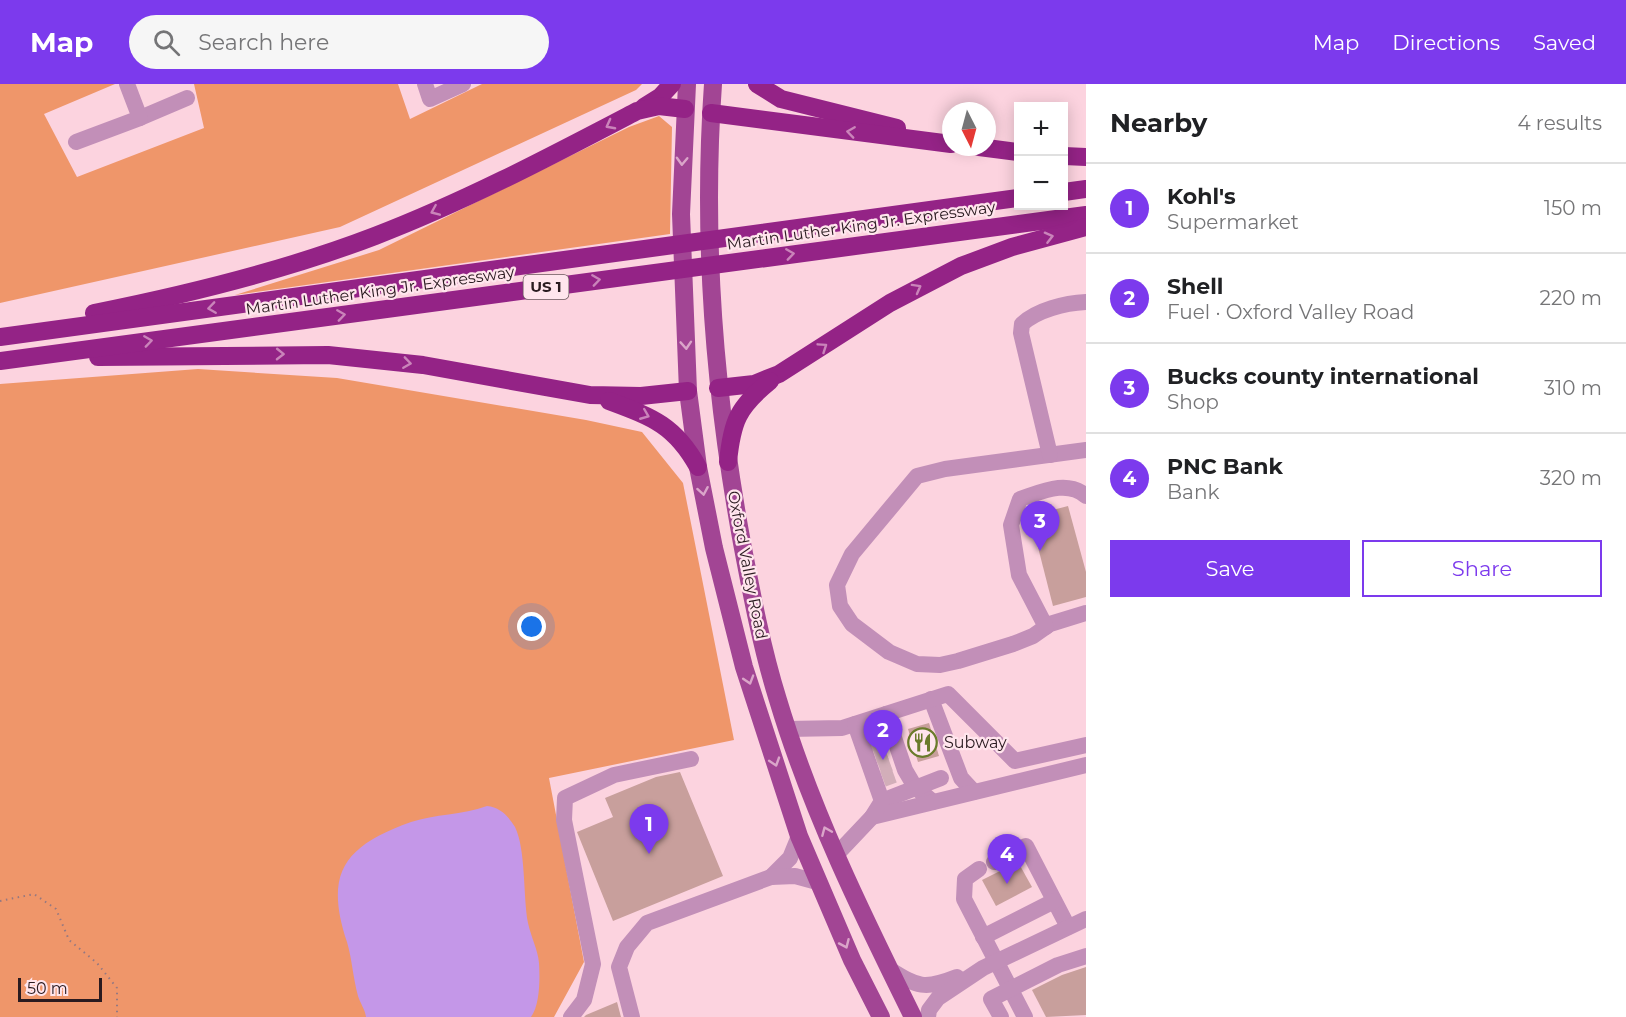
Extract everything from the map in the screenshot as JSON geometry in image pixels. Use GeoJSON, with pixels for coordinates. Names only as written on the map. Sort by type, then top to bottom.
{"type":"FeatureCollection","features":[{"type":"Feature","properties":{"kind":"highway"},"geometry":{"type":"LineString","coordinates":[[0,335],[179,296],[334,251],[493,186],[638,111],[660,97],[672,84]]}},
{"type":"Feature","properties":{"kind":"highway"},"geometry":{"type":"LineString","coordinates":[[757,84],[772,95],[790,102],[942,141]]}},
{"type":"Feature","properties":{"kind":"highway"},"geometry":{"type":"LineString","coordinates":[[638,111],[659,106],[685,109]]}},
{"type":"Feature","properties":{"kind":"highway"},"geometry":{"type":"LineString","coordinates":[[711,113],[942,142]]}},
{"type":"Feature","properties":{"kind":"highway"},"geometry":{"type":"LineString","coordinates":[[996,149],[1014,151]]}},
{"type":"Feature","properties":{"kind":"highway"},"geometry":{"type":"LineString","coordinates":[[1068,156],[1086,157]]}},
{"type":"Feature","properties":{"kind":"highway"},"geometry":{"type":"LineString","coordinates":[[1068,191],[1086,189]]}},
{"type":"Feature","properties":{"kind":"highway","name":"Martin Luther King Jr. Expressway"},"geometry":{"type":"LineString","coordinates":[[0,335],[1014,199]]}},
{"type":"Feature","properties":{"kind":"highway","name":"Martin Luther King Jr. Expressway"},"geometry":{"type":"LineString","coordinates":[[3,360],[1086,215]]}},
{"type":"Feature","properties":{"kind":"highway"},"geometry":{"type":"LineString","coordinates":[[728,462],[731,433],[739,412],[752,396],[779,374],[890,303],[936,277],[1012,247],[1086,227]]}},
{"type":"Feature","properties":{"kind":"highway"},"geometry":{"type":"LineString","coordinates":[[3,360],[328,355],[433,366],[590,395],[641,396],[688,392]]}},
{"type":"Feature","properties":{"kind":"highway"},"geometry":{"type":"LineString","coordinates":[[718,388],[754,384],[779,374]]}},
{"type":"Feature","properties":{"kind":"highway"},"geometry":{"type":"LineString","coordinates":[[590,395],[658,420],[685,444],[698,467]]}},
{"type":"Feature","properties":{"kind":"main road","name":"Oxford Valley Road"},"geometry":{"type":"LineString","coordinates":[[687,84],[681,214],[688,392],[698,467],[714,549],[733,627],[799,836],[817,882],[881,1017]]}},
{"type":"Feature","properties":{"kind":"main road","name":"Oxford Valley Road"},"geometry":{"type":"LineString","coordinates":[[713,84],[708,210],[711,296],[718,388],[728,462],[758,622],[788,729],[810,793],[913,1017]]}},
{"type":"Feature","properties":{"kind":"main road"},"geometry":{"type":"LineString","coordinates":[[685,109],[711,113]]}},
{"type":"Feature","properties":{"kind":"main road"},"geometry":{"type":"LineString","coordinates":[[688,392],[718,388]]}},
{"type":"Feature","properties":{"kind":"street"},"geometry":{"type":"LineString","coordinates":[[127,84],[140,118]]}},
{"type":"Feature","properties":{"kind":"street"},"geometry":{"type":"LineString","coordinates":[[425,84],[430,99],[463,84]]}},
{"type":"Feature","properties":{"kind":"street"},"geometry":{"type":"LineString","coordinates":[[76,142],[187,98]]}},
{"type":"Feature","properties":{"kind":"street"},"geometry":{"type":"LineString","coordinates":[[1050,455],[1033,390],[1021,333],[1022,324],[1030,317],[1050,310],[1086,302]]}},
{"type":"Feature","properties":{"kind":"street"},"geometry":{"type":"LineString","coordinates":[[1086,450],[945,469],[917,476],[852,554],[837,585],[840,606],[852,624],[889,652],[917,664],[940,665],[958,661],[1013,644],[1033,636],[1046,627],[1086,613]]}},
{"type":"Feature","properties":{"kind":"street"},"geometry":{"type":"LineString","coordinates":[[1046,627],[1019,575],[1011,525],[1020,499],[1056,487],[1075,489],[1086,496]]}},
{"type":"Feature","properties":{"kind":"street"},"geometry":{"type":"LineString","coordinates":[[788,729],[842,728],[948,694],[1015,761],[1086,745]]}},
{"type":"Feature","properties":{"kind":"street"},"geometry":{"type":"LineString","coordinates":[[931,699],[956,768],[961,778],[974,792]]}},
{"type":"Feature","properties":{"kind":"street"},"geometry":{"type":"LineString","coordinates":[[837,854],[872,817],[882,801],[886,714]]}},
{"type":"Feature","properties":{"kind":"street"},"geometry":{"type":"LineString","coordinates":[[855,724],[883,759],[933,802]]}},
{"type":"Feature","properties":{"kind":"street"},"geometry":{"type":"LineString","coordinates":[[571,1017],[584,1000],[593,964],[564,820],[565,798],[614,775],[691,759]]}},
{"type":"Feature","properties":{"kind":"street"},"geometry":{"type":"LineString","coordinates":[[872,817],[1086,765]]}},
{"type":"Feature","properties":{"kind":"street"},"geometry":{"type":"LineString","coordinates":[[882,801],[941,778]]}},
{"type":"Feature","properties":{"kind":"street"},"geometry":{"type":"LineString","coordinates":[[771,877],[790,858],[799,836]]}},
{"type":"Feature","properties":{"kind":"street"},"geometry":{"type":"LineString","coordinates":[[1025,1017],[1009,988],[990,965],[983,937],[964,899],[965,879],[986,865],[1026,846],[1068,927]]}},
{"type":"Feature","properties":{"kind":"street"},"geometry":{"type":"LineString","coordinates":[[632,1017],[619,967],[627,947],[647,923],[771,877],[795,876],[817,882]]}},
{"type":"Feature","properties":{"kind":"street"},"geometry":{"type":"LineString","coordinates":[[983,937],[1054,901]]}},
{"type":"Feature","properties":{"kind":"street"},"geometry":{"type":"LineString","coordinates":[[928,1017],[929,1010],[938,998],[990,965],[1086,919]]}},
{"type":"Feature","properties":{"kind":"street"},"geometry":{"type":"LineString","coordinates":[[1058,965],[1066,957],[1086,951]]}},
{"type":"Feature","properties":{"kind":"street"},"geometry":{"type":"LineString","coordinates":[[1001,1017],[991,999],[1058,965],[1086,956]]}},
{"type":"Feature","properties":{"kind":"street"},"geometry":{"type":"LineString","coordinates":[[889,969],[914,984],[926,986],[990,965]]}},
{"type":"Feature","properties":{"kind":"path"},"geometry":{"type":"LineString","coordinates":[[0,901],[34,894],[56,909],[69,939],[97,963],[117,988],[117,1017]]}},
{"type":"Feature","properties":{"kind":"shaded area"},"geometry":{"type":"Polygon","coordinates":[[[0,84],[115,84],[44,114],[77,177],[204,128],[194,84],[398,84],[410,119],[482,84],[642,84],[636,90],[340,227],[0,303],[0,84]]]}},
{"type":"Feature","properties":{"kind":"shaded area"},"geometry":{"type":"Polygon","coordinates":[[[659,116],[672,127],[670,234],[235,295],[379,250],[629,127],[659,116]]]}},
{"type":"Feature","properties":{"kind":"shaded area"},"geometry":{"type":"Polygon","coordinates":[[[198,369],[337,378],[586,420],[642,432],[683,483],[734,740],[549,778],[584,962],[554,1017],[0,1017],[0,384],[198,369]]]}},
{"type":"Feature","properties":{"kind":"shaded area"},"geometry":{"type":"Polygon","coordinates":[[[487,806],[500,810],[515,827],[519,836],[528,923],[539,963],[539,992],[534,1012],[531,1017],[366,1017],[358,996],[349,948],[340,918],[339,880],[345,865],[355,852],[388,831],[420,819],[487,806]]]}},
{"type":"Feature","properties":{"kind":"building"},"geometry":{"type":"Polygon","coordinates":[[[1068,506],[1086,572],[1086,597],[1053,606],[1030,516],[1068,506]]]}},
{"type":"Feature","properties":{"kind":"building","name":"Subway"},"geometry":{"type":"Polygon","coordinates":[[[929,723],[939,756],[918,762],[908,729],[929,723]]]}},
{"type":"Feature","properties":{"kind":"building"},"geometry":{"type":"Polygon","coordinates":[[[680,772],[723,876],[613,921],[577,832],[613,817],[605,798],[656,777],[680,772]]]}},
{"type":"Feature","properties":{"kind":"building"},"geometry":{"type":"Polygon","coordinates":[[[1018,862],[1032,887],[996,906],[982,880],[1018,862]]]}},
{"type":"Feature","properties":{"kind":"building"},"geometry":{"type":"Polygon","coordinates":[[[1086,967],[1086,1015],[1046,1017],[1032,990],[1062,975],[1086,967]]]}},
{"type":"Feature","properties":{"kind":"building"},"geometry":{"type":"Polygon","coordinates":[[[617,1002],[621,1017],[584,1017],[586,1015],[617,1002]]]}},
{"type":"Feature","properties":{"kind":"tunnel"},"geometry":{"type":"LineString","coordinates":[[870,744],[881,740]]}},
{"type":"Feature","properties":{"kind":"tunnel"},"geometry":{"type":"LineString","coordinates":[[875,756],[886,752]]}},
{"type":"Feature","properties":{"kind":"tunnel"},"geometry":{"type":"LineString","coordinates":[[879,767],[890,763]]}},
{"type":"Feature","properties":{"kind":"tunnel"},"geometry":{"type":"LineString","coordinates":[[883,779],[894,775]]}},
{"type":"Feature","properties":{"kind":"place","name":"Bucks county international"},"geometry":{"type":"Point","coordinates":[1040,551]}},
{"type":"Feature","properties":{"kind":"place","name":"Subway"},"geometry":{"type":"Point","coordinates":[923,742]}},
{"type":"Feature","properties":{"kind":"place","name":"Shell"},"geometry":{"type":"Point","coordinates":[883,760]}},
{"type":"Feature","properties":{"kind":"place","name":"Kohl's"},"geometry":{"type":"Point","coordinates":[649,854]}},
{"type":"Feature","properties":{"kind":"place","name":"PNC Bank"},"geometry":{"type":"Point","coordinates":[1007,884]}}]}
